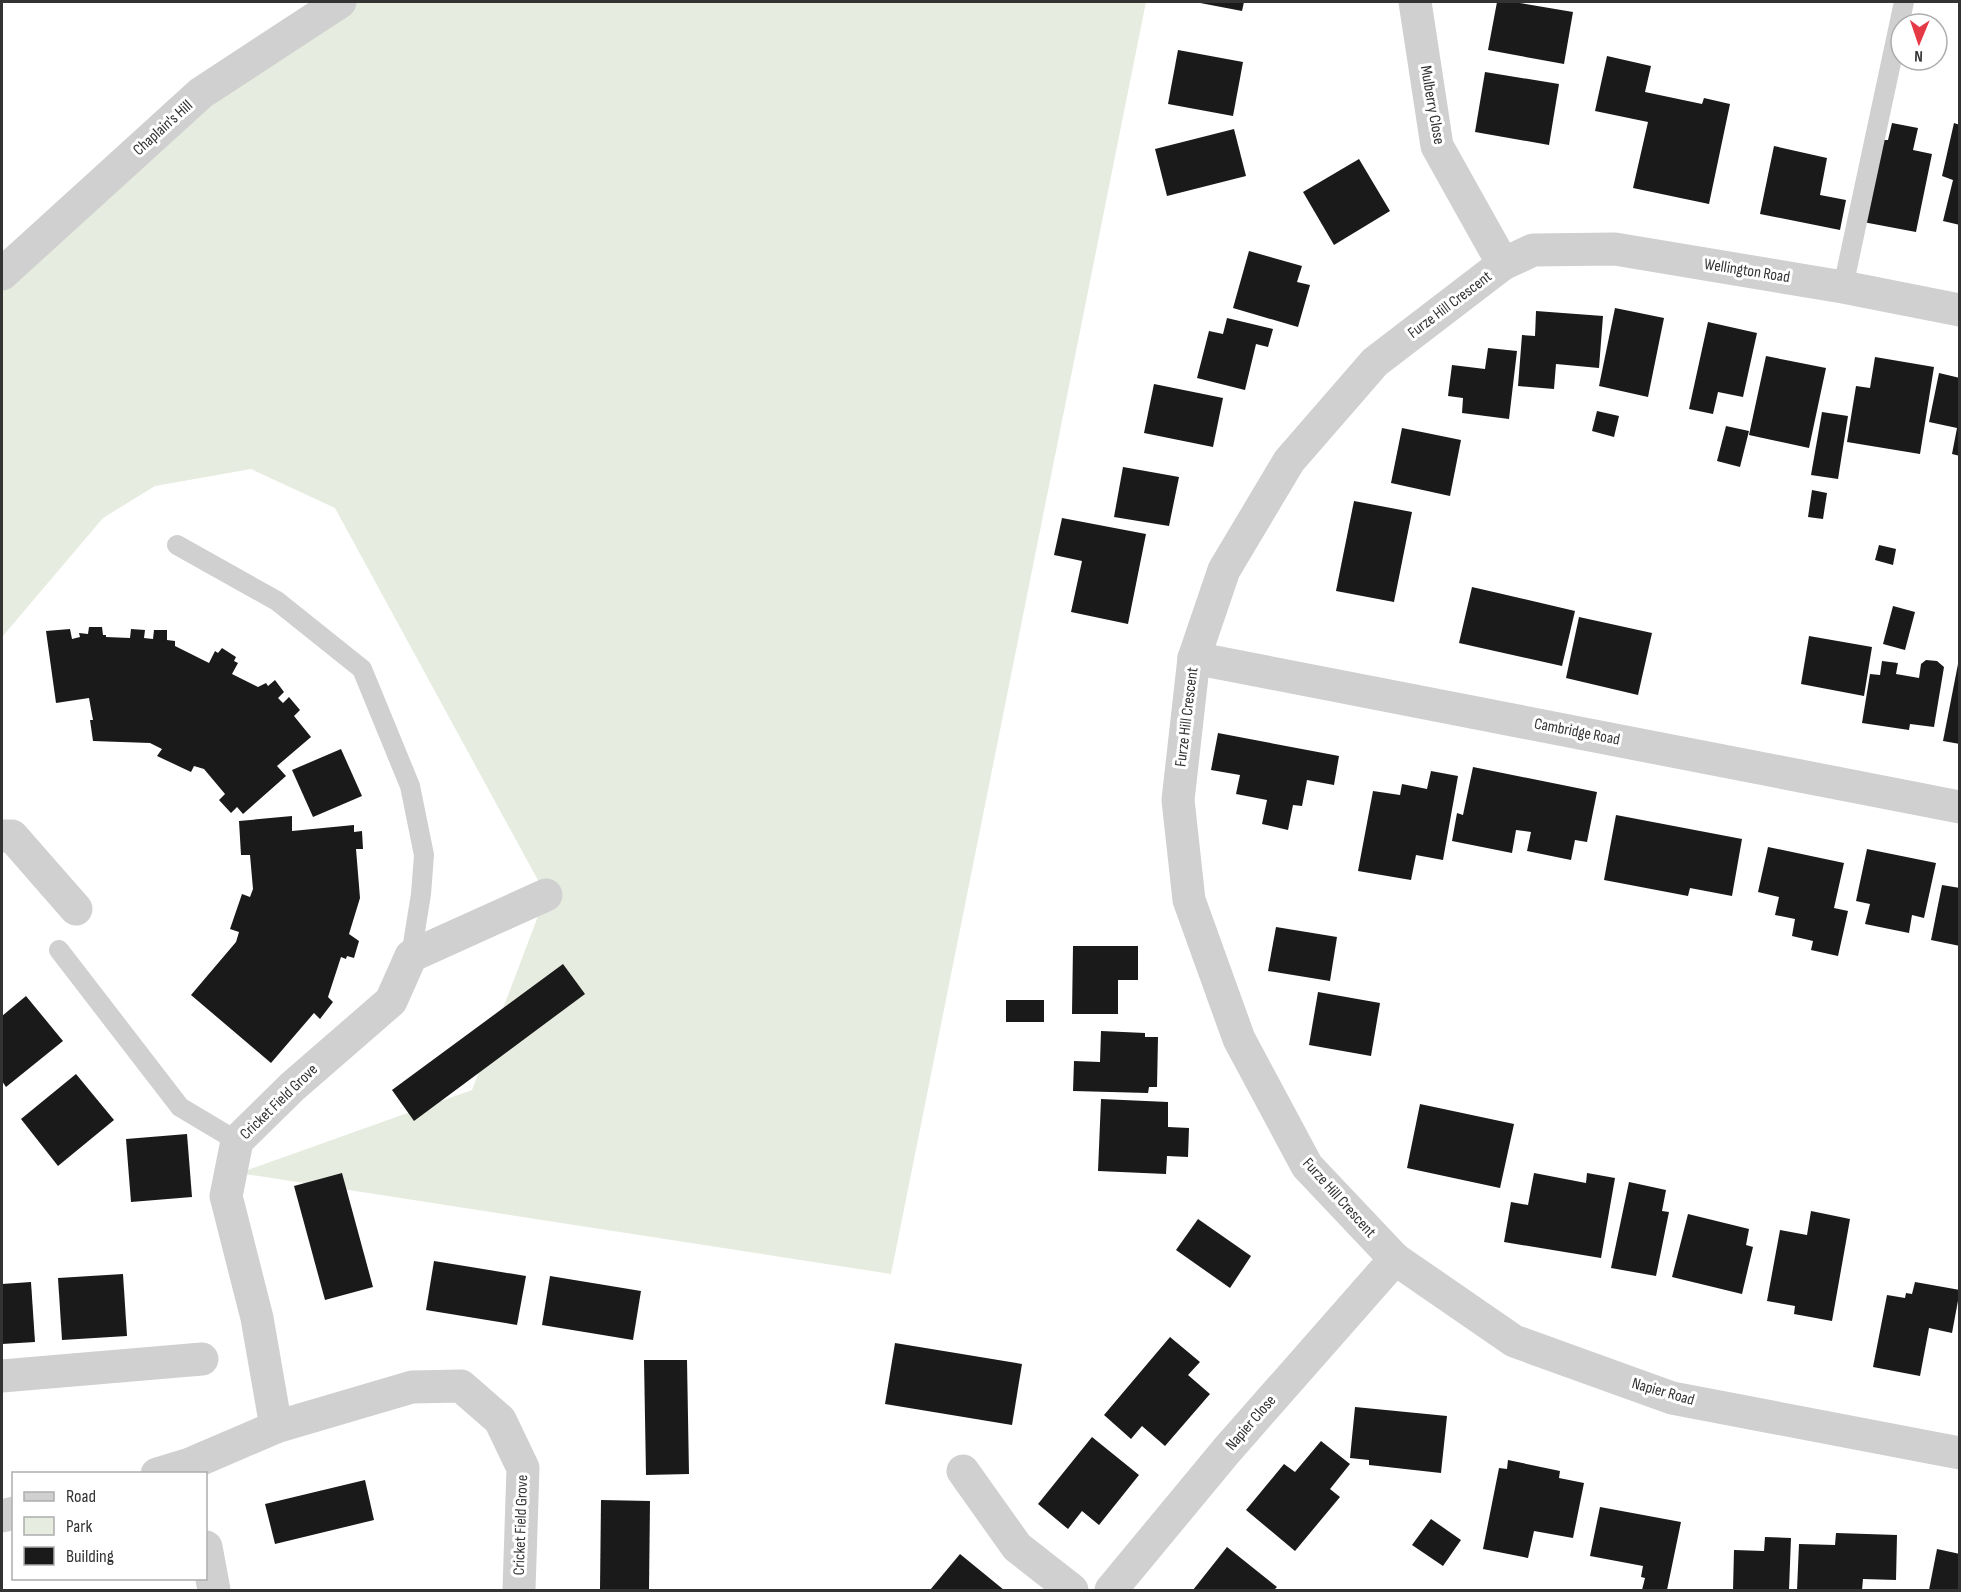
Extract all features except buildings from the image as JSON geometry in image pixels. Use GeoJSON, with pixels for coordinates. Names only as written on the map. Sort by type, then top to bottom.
{"type":"FeatureCollection","features":[{"type":"Feature","properties":{"kind":"street","name":"Chaplain's Hill"},"geometry":{"type":"LineString","coordinates":[[2,274],[201,93],[340,2]]}},
{"type":"Feature","properties":{"kind":"street","name":"Mulberry Close"},"geometry":{"type":"LineString","coordinates":[[1415,2],[1437,146],[1503,264]]}},
{"type":"Feature","properties":{"kind":"street","name":"Wellington Road"},"geometry":{"type":"LineString","coordinates":[[1533,250],[1615,249],[1843,287],[1959,310]]}},
{"type":"Feature","properties":{"kind":"street","name":"Furze Hill Crescent"},"geometry":{"type":"LineString","coordinates":[[1395,1259],[1306,1166],[1239,1040],[1189,900],[1178,800],[1194,658],[1224,570],[1289,461],[1376,362],[1503,264],[1533,250]]}},
{"type":"Feature","properties":{"kind":"street","name":"Cambridge Road"},"geometry":{"type":"LineString","coordinates":[[1194,658],[1959,807]]}},
{"type":"Feature","properties":{"kind":"street"},"geometry":{"type":"LineString","coordinates":[[2,836],[12,836],[76,909]]}},
{"type":"Feature","properties":{"kind":"street"},"geometry":{"type":"LineString","coordinates":[[411,956],[546,895]]}},
{"type":"Feature","properties":{"kind":"street","name":"Cricket Field Grove"},"geometry":{"type":"LineString","coordinates":[[276,1427],[257,1318],[226,1196],[237,1141],[292,1087],[391,1001],[411,956]]}},
{"type":"Feature","properties":{"kind":"street","name":"Napier Road"},"geometry":{"type":"LineString","coordinates":[[1395,1259],[1514,1341],[1672,1398],[1959,1454]]}},
{"type":"Feature","properties":{"kind":"street","name":"Napier Close"},"geometry":{"type":"LineString","coordinates":[[1112,1590],[1227,1450],[1395,1259]]}},
{"type":"Feature","properties":{"kind":"street"},"geometry":{"type":"LineString","coordinates":[[2,1376],[202,1359]]}},
{"type":"Feature","properties":{"kind":"street","name":"Cricket Field Grove"},"geometry":{"type":"LineString","coordinates":[[165,1472],[190,1469],[276,1427],[412,1387],[461,1386],[500,1420],[523,1468],[519,1590]]}},
{"type":"Feature","properties":{"kind":"street"},"geometry":{"type":"LineString","coordinates":[[963,1471],[1017,1547],[1072,1590]]}},
{"type":"Feature","properties":{"kind":"street"},"geometry":{"type":"LineString","coordinates":[[207,1552],[214,1590]]}},
{"type":"Feature","properties":{"kind":"lane"},"geometry":{"type":"LineString","coordinates":[[1843,287],[1904,2]]}},
{"type":"Feature","properties":{"kind":"lane"},"geometry":{"type":"LineString","coordinates":[[177,545],[277,601],[362,669],[410,786],[424,855],[421,894],[411,956]]}},
{"type":"Feature","properties":{"kind":"lane"},"geometry":{"type":"LineString","coordinates":[[59,950],[180,1107],[237,1141]]}},
{"type":"Feature","properties":{"kind":"green space"},"geometry":{"type":"Polygon","coordinates":[[[340,2],[1146,2],[891,1274],[239,1173],[472,1090],[546,895],[335,508],[251,469],[155,486],[103,518],[2,637],[2,274],[340,2]]]}}]}
